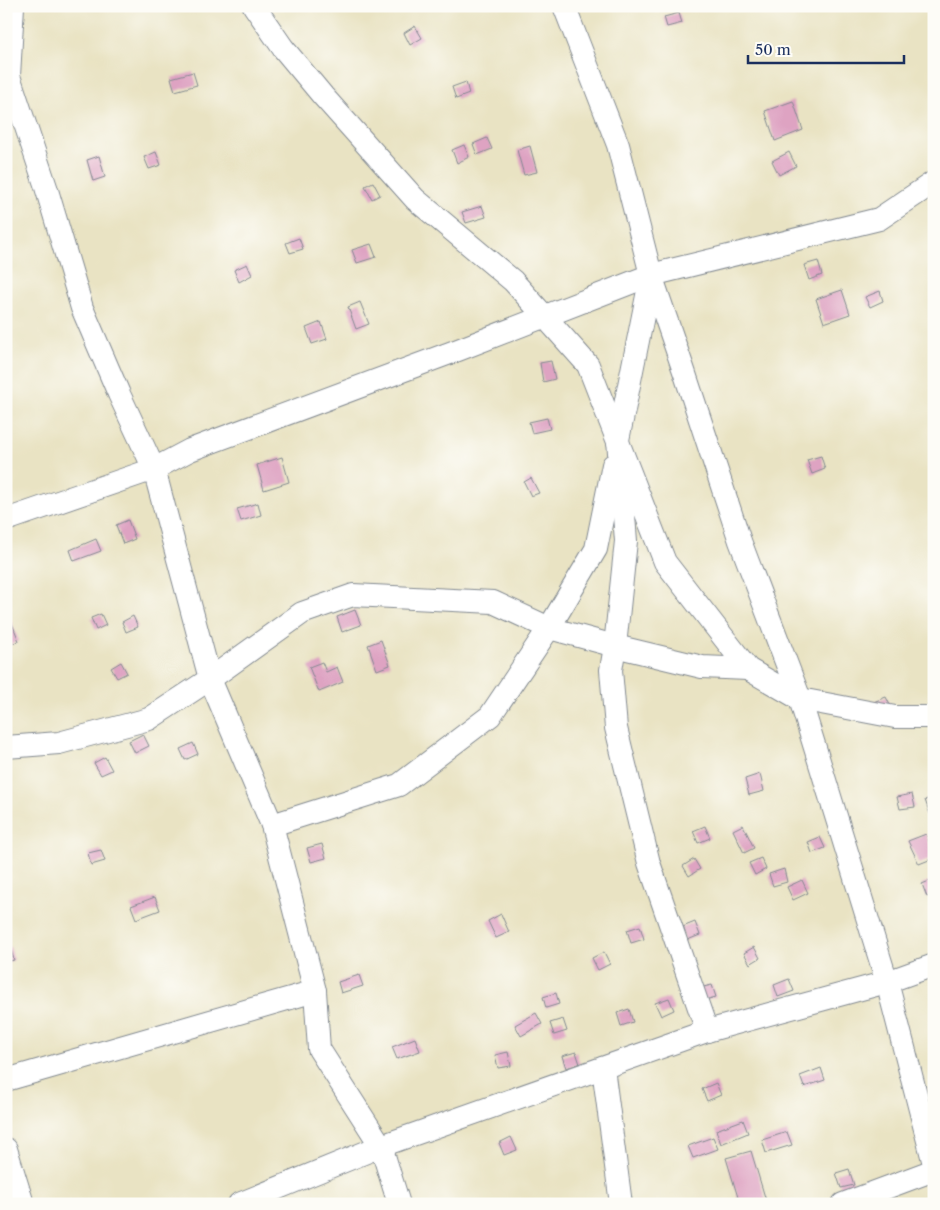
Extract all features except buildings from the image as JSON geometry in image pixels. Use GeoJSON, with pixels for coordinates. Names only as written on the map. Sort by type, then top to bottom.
{"type":"FeatureCollection","features":[{"type":"Feature","properties":{"kind":"street"},"geometry":{"type":"LineString","coordinates":[[13,6],[9,76],[46,187],[82,308],[154,469],[210,679],[272,826],[315,991],[319,1050],[381,1146],[399,1204]]}},
{"type":"Feature","properties":{"kind":"street"},"geometry":{"type":"LineString","coordinates":[[254,6],[284,48],[323,96],[416,199],[513,281],[588,365],[665,562],[748,669],[800,699],[895,717],[934,717]]}},
{"type":"Feature","properties":{"kind":"street"},"geometry":{"type":"LineString","coordinates":[[564,6],[618,145],[651,275],[740,541],[800,699],[887,982],[934,1164]]}},
{"type":"Feature","properties":{"kind":"street"},"geometry":{"type":"LineString","coordinates":[[6,520],[154,469],[190,450],[448,354],[651,275],[879,220],[934,182]]}},
{"type":"Feature","properties":{"kind":"street"},"geometry":{"type":"LineString","coordinates":[[272,826],[400,785],[490,716],[549,628],[596,549],[651,275]]}},
{"type":"Feature","properties":{"kind":"street"},"geometry":{"type":"LineString","coordinates":[[618,440],[626,541],[611,670],[616,728],[649,863],[707,1031]]}},
{"type":"Feature","properties":{"kind":"street"},"geometry":{"type":"LineString","coordinates":[[6,747],[59,743],[149,719],[210,679],[302,613],[353,595],[492,602],[549,628],[615,646],[702,667],[748,669]]}},
{"type":"Feature","properties":{"kind":"street"},"geometry":{"type":"LineString","coordinates":[[239,1204],[381,1146],[707,1031],[887,982],[934,965]]}},
{"type":"Feature","properties":{"kind":"street"},"geometry":{"type":"LineString","coordinates":[[6,1080],[315,991]]}},
{"type":"Feature","properties":{"kind":"street"},"geometry":{"type":"LineString","coordinates":[[603,1068],[621,1204]]}},
{"type":"Feature","properties":{"kind":"street"},"geometry":{"type":"LineString","coordinates":[[6,1149],[23,1204]]}},
{"type":"Feature","properties":{"kind":"street"},"geometry":{"type":"LineString","coordinates":[[842,1204],[934,1170]]}}]}
